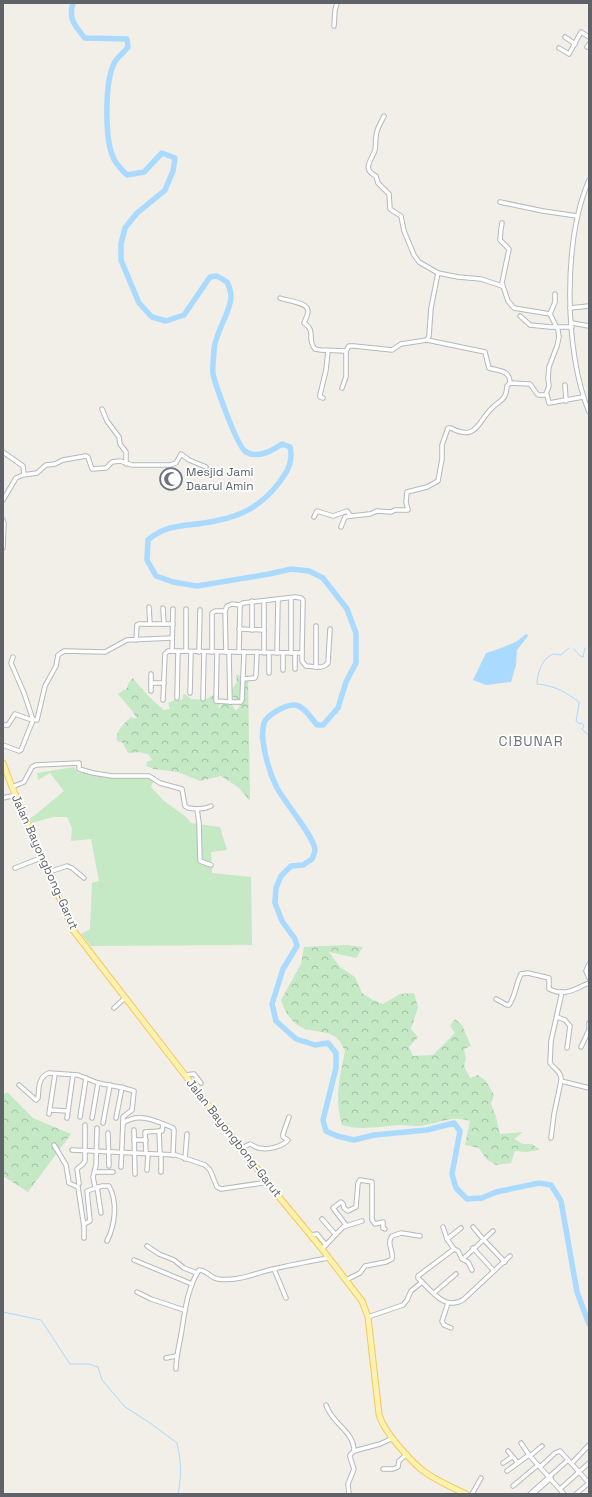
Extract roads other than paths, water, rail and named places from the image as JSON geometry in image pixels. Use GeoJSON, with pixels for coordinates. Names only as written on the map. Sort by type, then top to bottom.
{"type":"FeatureCollection","features":[{"type":"Feature","properties":{"kind":"main road","name":"Jalan Bayongbong-Garut"},"geometry":{"type":"LineString","coordinates":[[3,763],[73,930],[242,1148],[311,1235],[324,1247],[328,1258],[362,1301],[368,1317],[380,1420],[392,1438],[422,1470],[445,1484],[466,1494]]}},
{"type":"Feature","properties":{"kind":"street"},"geometry":{"type":"LineString","coordinates":[[334,26],[337,3]]}},
{"type":"Feature","properties":{"kind":"street"},"geometry":{"type":"LineString","coordinates":[[559,48],[569,54],[582,32],[589,37]]}},
{"type":"Feature","properties":{"kind":"street"},"geometry":{"type":"LineString","coordinates":[[565,37],[575,44]]}},
{"type":"Feature","properties":{"kind":"street"},"geometry":{"type":"LineString","coordinates":[[384,116],[378,127],[375,148],[368,162],[370,174],[376,176],[378,183],[389,194],[390,209],[401,216],[402,227],[417,260],[438,272],[458,278],[480,279],[502,286],[506,292],[508,301],[513,308],[550,314]]}},
{"type":"Feature","properties":{"kind":"street"},"geometry":{"type":"LineString","coordinates":[[589,180],[577,216],[569,288],[574,358],[583,398],[589,412]]}},
{"type":"Feature","properties":{"kind":"street"},"geometry":{"type":"LineString","coordinates":[[500,202],[577,216]]}},
{"type":"Feature","properties":{"kind":"street"},"geometry":{"type":"LineString","coordinates":[[502,223],[500,229],[500,240],[509,248],[502,286]]}},
{"type":"Feature","properties":{"kind":"street"},"geometry":{"type":"LineString","coordinates":[[427,340],[429,336],[431,308],[438,272]]}},
{"type":"Feature","properties":{"kind":"street"},"geometry":{"type":"LineString","coordinates":[[550,314],[555,302],[555,294]]}},
{"type":"Feature","properties":{"kind":"street"},"geometry":{"type":"LineString","coordinates":[[280,298],[286,301],[304,304],[308,312],[304,323],[310,328],[311,343],[315,349],[346,351]]}},
{"type":"Feature","properties":{"kind":"street"},"geometry":{"type":"LineString","coordinates":[[570,308],[589,306]]}},
{"type":"Feature","properties":{"kind":"street"},"geometry":{"type":"LineString","coordinates":[[550,314],[557,327],[559,340],[548,368],[549,386],[546,394],[549,403],[583,398]]}},
{"type":"Feature","properties":{"kind":"street"},"geometry":{"type":"LineString","coordinates":[[520,316],[530,325],[557,327],[572,325],[589,326]]}},
{"type":"Feature","properties":{"kind":"street"},"geometry":{"type":"LineString","coordinates":[[341,527],[345,517],[370,514],[377,511],[391,512],[395,510],[408,510],[406,502],[407,492],[427,487],[438,481],[442,459],[442,445],[448,428],[464,433],[478,427],[492,407],[502,400],[506,393],[507,386],[510,383],[510,379],[507,373],[489,368],[485,352],[427,340],[401,344],[392,350],[349,346],[346,351],[346,377],[342,388]]}},
{"type":"Feature","properties":{"kind":"street"},"geometry":{"type":"LineString","coordinates":[[323,398],[320,397],[320,394],[326,370],[328,351]]}},
{"type":"Feature","properties":{"kind":"street"},"geometry":{"type":"LineString","coordinates":[[510,383],[530,384],[538,395],[546,394]]}},
{"type":"Feature","properties":{"kind":"street"},"geometry":{"type":"LineString","coordinates":[[565,385],[566,401]]}},
{"type":"Feature","properties":{"kind":"street"},"geometry":{"type":"LineString","coordinates":[[102,409],[107,421],[119,437],[120,444],[126,452],[126,464]]}},
{"type":"Feature","properties":{"kind":"street"},"geometry":{"type":"LineString","coordinates":[[3,452],[22,466],[24,474]]}},
{"type":"Feature","properties":{"kind":"street"},"geometry":{"type":"LineString","coordinates":[[3,500],[16,478],[24,474],[37,473],[46,465],[56,464],[63,460],[86,456],[88,457],[92,469],[106,468],[114,461],[140,466],[176,464],[181,454],[188,460],[206,467]]}},
{"type":"Feature","properties":{"kind":"street"},"geometry":{"type":"LineString","coordinates":[[314,517],[317,510],[332,516],[347,511],[351,516]]}},
{"type":"Feature","properties":{"kind":"street"},"geometry":{"type":"LineString","coordinates":[[3,520],[3,548]]}},
{"type":"Feature","properties":{"kind":"street"},"geometry":{"type":"LineString","coordinates":[[230,702],[225,611],[227,606],[232,604],[240,605],[252,601],[291,599],[295,597],[301,598],[303,600],[302,653],[304,665],[316,667],[326,666],[328,663],[330,629]]}},
{"type":"Feature","properties":{"kind":"street"},"geometry":{"type":"LineString","coordinates":[[291,599],[291,653]]}},
{"type":"Feature","properties":{"kind":"street"},"geometry":{"type":"LineString","coordinates":[[278,600],[278,653]]}},
{"type":"Feature","properties":{"kind":"street"},"geometry":{"type":"LineString","coordinates":[[252,601],[252,630]]}},
{"type":"Feature","properties":{"kind":"street"},"geometry":{"type":"LineString","coordinates":[[264,601],[264,652]]}},
{"type":"Feature","properties":{"kind":"street"},"geometry":{"type":"LineString","coordinates":[[239,652],[240,605]]}},
{"type":"Feature","properties":{"kind":"street"},"geometry":{"type":"LineString","coordinates":[[149,607],[150,624]]}},
{"type":"Feature","properties":{"kind":"street"},"geometry":{"type":"LineString","coordinates":[[163,608],[164,624]]}},
{"type":"Feature","properties":{"kind":"street"},"geometry":{"type":"LineString","coordinates":[[172,651],[173,609]]}},
{"type":"Feature","properties":{"kind":"street"},"geometry":{"type":"LineString","coordinates":[[186,610],[190,694]]}},
{"type":"Feature","properties":{"kind":"street"},"geometry":{"type":"LineString","coordinates":[[200,610],[203,699]]}},
{"type":"Feature","properties":{"kind":"street"},"geometry":{"type":"LineString","coordinates":[[225,611],[215,611],[212,613],[216,701],[241,702],[244,652]]}},
{"type":"Feature","properties":{"kind":"street"},"geometry":{"type":"LineString","coordinates":[[136,640],[137,626],[150,624],[173,624]]}},
{"type":"Feature","properties":{"kind":"street"},"geometry":{"type":"LineString","coordinates":[[316,626],[316,667]]}},
{"type":"Feature","properties":{"kind":"street"},"geometry":{"type":"LineString","coordinates":[[239,629],[264,630]]}},
{"type":"Feature","properties":{"kind":"street"},"geometry":{"type":"LineString","coordinates":[[3,725],[8,725],[15,714],[37,720],[45,686],[56,666],[58,655],[64,651],[105,652],[127,640],[172,638]]}},
{"type":"Feature","properties":{"kind":"street"},"geometry":{"type":"LineString","coordinates":[[163,700],[165,654],[168,651],[302,653]]}},
{"type":"Feature","properties":{"kind":"street"},"geometry":{"type":"LineString","coordinates":[[177,698],[178,651]]}},
{"type":"Feature","properties":{"kind":"street"},"geometry":{"type":"LineString","coordinates":[[243,678],[255,678],[257,652]]}},
{"type":"Feature","properties":{"kind":"street"},"geometry":{"type":"LineString","coordinates":[[269,653],[269,673]]}},
{"type":"Feature","properties":{"kind":"street"},"geometry":{"type":"LineString","coordinates":[[283,653],[283,670]]}},
{"type":"Feature","properties":{"kind":"street"},"geometry":{"type":"LineString","coordinates":[[295,653],[296,669]]}},
{"type":"Feature","properties":{"kind":"street"},"geometry":{"type":"LineString","coordinates":[[3,746],[19,751],[22,750],[33,720],[24,693],[11,666],[13,657]]}},
{"type":"Feature","properties":{"kind":"street"},"geometry":{"type":"LineString","coordinates":[[151,674],[151,691]]}},
{"type":"Feature","properties":{"kind":"street"},"geometry":{"type":"LineString","coordinates":[[151,683],[164,683]]}},
{"type":"Feature","properties":{"kind":"street"},"geometry":{"type":"LineString","coordinates":[[12,787],[24,782],[34,765],[78,763],[79,769],[93,774],[123,777],[132,775],[151,777],[160,783],[182,789],[185,806],[188,808],[197,809],[211,806]]}},
{"type":"Feature","properties":{"kind":"street"},"geometry":{"type":"LineString","coordinates":[[3,798],[16,795]]}},
{"type":"Feature","properties":{"kind":"street"},"geometry":{"type":"LineString","coordinates":[[197,809],[200,823],[200,861],[211,865]]}},
{"type":"Feature","properties":{"kind":"street"},"geometry":{"type":"LineString","coordinates":[[15,868],[43,857]]}},
{"type":"Feature","properties":{"kind":"street"},"geometry":{"type":"LineString","coordinates":[[49,872],[69,866],[84,878]]}},
{"type":"Feature","properties":{"kind":"street"},"geometry":{"type":"LineString","coordinates":[[589,964],[586,971],[589,978]]}},
{"type":"Feature","properties":{"kind":"street"},"geometry":{"type":"LineString","coordinates":[[496,999],[509,1005],[513,998],[514,990],[520,975],[527,973],[549,978],[549,989],[556,992],[572,991],[589,984]]}},
{"type":"Feature","properties":{"kind":"street"},"geometry":{"type":"LineString","coordinates":[[551,1138],[561,1076],[552,1066],[549,1059],[551,1040],[562,992]]}},
{"type":"Feature","properties":{"kind":"street"},"geometry":{"type":"LineString","coordinates":[[114,1008],[125,998]]}},
{"type":"Feature","properties":{"kind":"street"},"geometry":{"type":"LineString","coordinates":[[557,1017],[565,1020],[570,1026],[567,1048]]}},
{"type":"Feature","properties":{"kind":"street"},"geometry":{"type":"LineString","coordinates":[[581,1047],[589,1029],[589,1022]]}},
{"type":"Feature","properties":{"kind":"street"},"geometry":{"type":"LineString","coordinates":[[19,1085],[36,1100],[41,1079],[46,1074],[78,1075],[98,1083],[133,1090],[135,1092],[132,1111],[124,1117],[123,1122],[121,1167]]}},
{"type":"Feature","properties":{"kind":"street"},"geometry":{"type":"LineString","coordinates":[[55,1074],[49,1112],[68,1111]]}},
{"type":"Feature","properties":{"kind":"street"},"geometry":{"type":"LineString","coordinates":[[185,1075],[194,1074],[201,1083]]}},
{"type":"Feature","properties":{"kind":"street"},"geometry":{"type":"LineString","coordinates":[[66,1118],[73,1075]]}},
{"type":"Feature","properties":{"kind":"street"},"geometry":{"type":"LineString","coordinates":[[80,1117],[86,1078]]}},
{"type":"Feature","properties":{"kind":"street"},"geometry":{"type":"LineString","coordinates":[[561,1081],[589,1088]]}},
{"type":"Feature","properties":{"kind":"street"},"geometry":{"type":"LineString","coordinates":[[92,1118],[98,1083]]}},
{"type":"Feature","properties":{"kind":"street"},"geometry":{"type":"LineString","coordinates":[[103,1123],[110,1085]]}},
{"type":"Feature","properties":{"kind":"street"},"geometry":{"type":"LineString","coordinates":[[116,1118],[122,1088]]}},
{"type":"Feature","properties":{"kind":"street"},"geometry":{"type":"LineString","coordinates":[[123,1122],[137,1117],[163,1124],[174,1129],[173,1155]]}},
{"type":"Feature","properties":{"kind":"street"},"geometry":{"type":"LineString","coordinates":[[242,1148],[250,1144],[258,1148],[274,1148],[285,1142],[288,1140],[283,1137],[283,1134],[289,1117]]}},
{"type":"Feature","properties":{"kind":"street"},"geometry":{"type":"LineString","coordinates":[[147,1170],[146,1131],[162,1131],[163,1124]]}},
{"type":"Feature","properties":{"kind":"street"},"geometry":{"type":"LineString","coordinates":[[79,1184],[77,1169],[84,1162],[85,1125]]}},
{"type":"Feature","properties":{"kind":"street"},"geometry":{"type":"LineString","coordinates":[[97,1128],[97,1151],[95,1172],[93,1177],[101,1213]]}},
{"type":"Feature","properties":{"kind":"street"},"geometry":{"type":"LineString","coordinates":[[134,1130],[135,1174]]}},
{"type":"Feature","properties":{"kind":"street"},"geometry":{"type":"LineString","coordinates":[[159,1131],[161,1172]]}},
{"type":"Feature","properties":{"kind":"street"},"geometry":{"type":"LineString","coordinates":[[108,1133],[108,1166]]}},
{"type":"Feature","properties":{"kind":"street"},"geometry":{"type":"LineString","coordinates":[[185,1159],[187,1134]]}},
{"type":"Feature","properties":{"kind":"street"},"geometry":{"type":"LineString","coordinates":[[134,1140],[146,1140]]}},
{"type":"Feature","properties":{"kind":"street"},"geometry":{"type":"LineString","coordinates":[[54,1145],[66,1166],[69,1184],[78,1187],[84,1224],[84,1238]]}},
{"type":"Feature","properties":{"kind":"street"},"geometry":{"type":"LineString","coordinates":[[72,1150],[173,1155],[207,1167],[217,1187],[221,1189],[269,1182]]}},
{"type":"Feature","properties":{"kind":"street"},"geometry":{"type":"LineString","coordinates":[[95,1172],[112,1172]]}},
{"type":"Feature","properties":{"kind":"street"},"geometry":{"type":"LineString","coordinates":[[346,1225],[333,1208],[341,1202],[344,1208],[348,1211],[356,1207],[358,1183],[360,1180],[372,1182],[372,1220],[375,1224],[382,1222],[383,1228],[385,1229]]}},
{"type":"Feature","properties":{"kind":"street"},"geometry":{"type":"LineString","coordinates":[[84,1224],[90,1221],[86,1191],[96,1187],[109,1186],[112,1196],[114,1221],[111,1233],[106,1241]]}},
{"type":"Feature","properties":{"kind":"street"},"geometry":{"type":"LineString","coordinates":[[322,1219],[335,1234]]}},
{"type":"Feature","properties":{"kind":"street"},"geometry":{"type":"LineString","coordinates":[[324,1247],[338,1230],[346,1225],[362,1221]]}},
{"type":"Feature","properties":{"kind":"street"},"geometry":{"type":"LineString","coordinates":[[443,1227],[447,1239],[454,1249],[458,1251],[462,1259],[468,1262],[472,1270]]}},
{"type":"Feature","properties":{"kind":"street"},"geometry":{"type":"LineString","coordinates":[[474,1227],[483,1239],[505,1262]]}},
{"type":"Feature","properties":{"kind":"street"},"geometry":{"type":"LineString","coordinates":[[447,1239],[461,1228]]}},
{"type":"Feature","properties":{"kind":"street"},"geometry":{"type":"LineString","coordinates":[[465,1257],[493,1231]]}},
{"type":"Feature","properties":{"kind":"street"},"geometry":{"type":"LineString","coordinates":[[346,1280],[360,1273],[366,1266],[386,1262],[392,1259],[393,1256],[390,1243],[392,1236],[401,1233],[420,1236]]}},
{"type":"Feature","properties":{"kind":"street"},"geometry":{"type":"LineString","coordinates":[[147,1246],[159,1254],[172,1259],[184,1268],[197,1273]]}},
{"type":"Feature","properties":{"kind":"street"},"geometry":{"type":"LineString","coordinates":[[473,1248],[494,1271]]}},
{"type":"Feature","properties":{"kind":"street"},"geometry":{"type":"LineString","coordinates":[[454,1249],[418,1276],[418,1278],[443,1302],[448,1304],[456,1303],[462,1300],[510,1256]]}},
{"type":"Feature","properties":{"kind":"street"},"geometry":{"type":"LineString","coordinates":[[176,1369],[176,1356],[184,1310],[192,1284],[200,1270],[218,1279],[245,1277],[274,1269],[328,1258]]}},
{"type":"Feature","properties":{"kind":"street"},"geometry":{"type":"LineString","coordinates":[[134,1260],[192,1284]]}},
{"type":"Feature","properties":{"kind":"street"},"geometry":{"type":"LineString","coordinates":[[274,1269],[286,1298]]}},
{"type":"Feature","properties":{"kind":"street"},"geometry":{"type":"LineString","coordinates":[[434,1293],[456,1274]]}},
{"type":"Feature","properties":{"kind":"street"},"geometry":{"type":"LineString","coordinates":[[368,1317],[403,1305],[411,1291],[422,1282]]}},
{"type":"Feature","properties":{"kind":"street"},"geometry":{"type":"LineString","coordinates":[[137,1292],[151,1299],[184,1310]]}},
{"type":"Feature","properties":{"kind":"street"},"geometry":{"type":"LineString","coordinates":[[448,1304],[442,1321],[444,1325],[451,1328]]}},
{"type":"Feature","properties":{"kind":"street"},"geometry":{"type":"LineString","coordinates":[[166,1358],[176,1356]]}},
{"type":"Feature","properties":{"kind":"street"},"geometry":{"type":"LineString","coordinates":[[326,1405],[334,1420],[346,1432],[353,1442],[354,1451]]}},
{"type":"Feature","properties":{"kind":"street"},"geometry":{"type":"LineString","coordinates":[[349,1494],[348,1484],[354,1469],[350,1456],[354,1451],[380,1444],[392,1438]]}},
{"type":"Feature","properties":{"kind":"street"},"geometry":{"type":"LineString","coordinates":[[521,1444],[564,1494]]}},
{"type":"Feature","properties":{"kind":"street"},"geometry":{"type":"LineString","coordinates":[[530,1494],[589,1445]]}},
{"type":"Feature","properties":{"kind":"street"},"geometry":{"type":"LineString","coordinates":[[507,1471],[542,1446]]}},
{"type":"Feature","properties":{"kind":"street"},"geometry":{"type":"LineString","coordinates":[[508,1451],[518,1463]]}},
{"type":"Feature","properties":{"kind":"street"},"geometry":{"type":"LineString","coordinates":[[513,1486],[558,1451],[570,1461],[589,1483],[576,1494]]}},
{"type":"Feature","properties":{"kind":"street"},"geometry":{"type":"LineString","coordinates":[[383,1470],[398,1468],[399,1461],[407,1454]]}},
{"type":"Feature","properties":{"kind":"street"},"geometry":{"type":"LineString","coordinates":[[503,1463],[512,1457]]}},
{"type":"Feature","properties":{"kind":"street"},"geometry":{"type":"LineString","coordinates":[[560,1489],[589,1463]]}},
{"type":"Feature","properties":{"kind":"street"},"geometry":{"type":"LineString","coordinates":[[472,1494],[481,1478]]}},
{"type":"Feature","properties":{"kind":"water"},"geometry":{"type":"Polygon","coordinates":[[[527,634],[528,636],[517,650],[516,665],[511,682],[486,685],[473,680],[486,653],[513,643],[527,634]]]}},
{"type":"Feature","properties":{"kind":"waterway"},"geometry":{"type":"LineString","coordinates":[[73,3],[71,14],[73,22],[85,38],[127,39],[128,47],[114,63],[108,86],[107,128],[111,153],[116,163],[127,175],[144,172],[162,153],[175,158],[173,171],[165,190],[137,213],[125,228],[121,244],[121,260],[139,303],[152,317],[166,321],[184,315],[210,277],[217,276],[227,282],[231,297],[229,308],[215,342],[213,368],[215,381],[227,416],[237,439],[246,452],[255,455],[265,453],[282,444],[290,447],[291,452],[291,460],[286,472],[281,480],[260,502],[252,508],[235,516],[206,523],[180,526],[164,530],[156,534],[148,540],[147,560],[156,576],[173,582],[197,586],[291,569],[309,571],[323,578],[347,609],[356,633],[356,663],[346,682],[338,708],[323,725],[317,725],[304,710],[295,705],[287,706],[277,711],[264,723],[263,741],[266,759],[272,777],[277,788],[310,837],[314,844],[315,850],[312,859],[303,865],[291,866],[281,876],[276,888],[275,903],[282,921],[295,939],[297,946],[283,969],[272,1004],[276,1021],[296,1039],[315,1045],[328,1043],[336,1053],[336,1068],[323,1120],[326,1131],[337,1136],[354,1140],[374,1135],[427,1130],[454,1123],[460,1131],[452,1174],[456,1188],[467,1199],[482,1198],[496,1192],[539,1183],[551,1185],[561,1201],[577,1292],[589,1324]]}},
{"type":"Feature","properties":{"kind":"waterway"},"geometry":{"type":"LineString","coordinates":[[537,683],[538,674],[543,662],[549,656],[553,654],[561,655],[569,648]]}},
{"type":"Feature","properties":{"kind":"waterway"},"geometry":{"type":"LineString","coordinates":[[574,649],[583,657],[585,648]]}},
{"type":"Feature","properties":{"kind":"waterway"},"geometry":{"type":"LineString","coordinates":[[537,684],[559,690],[579,702],[576,721],[580,724],[582,723],[584,726],[582,729],[589,736]]}},
{"type":"Feature","properties":{"kind":"waterway"},"geometry":{"type":"LineString","coordinates":[[3,1312],[41,1320],[70,1364],[89,1364],[98,1367],[102,1380],[125,1407],[177,1443],[180,1468],[178,1494]]}},
{"type":"Feature","properties":{"kind":"place","name":"Mesjid Jami Daarul Amin"},"geometry":{"type":"Point","coordinates":[171,479]}},
{"type":"Feature","properties":{"kind":"district","name":"CIBUNAR"},"geometry":{"type":"Point","coordinates":[531,741]}}]}
